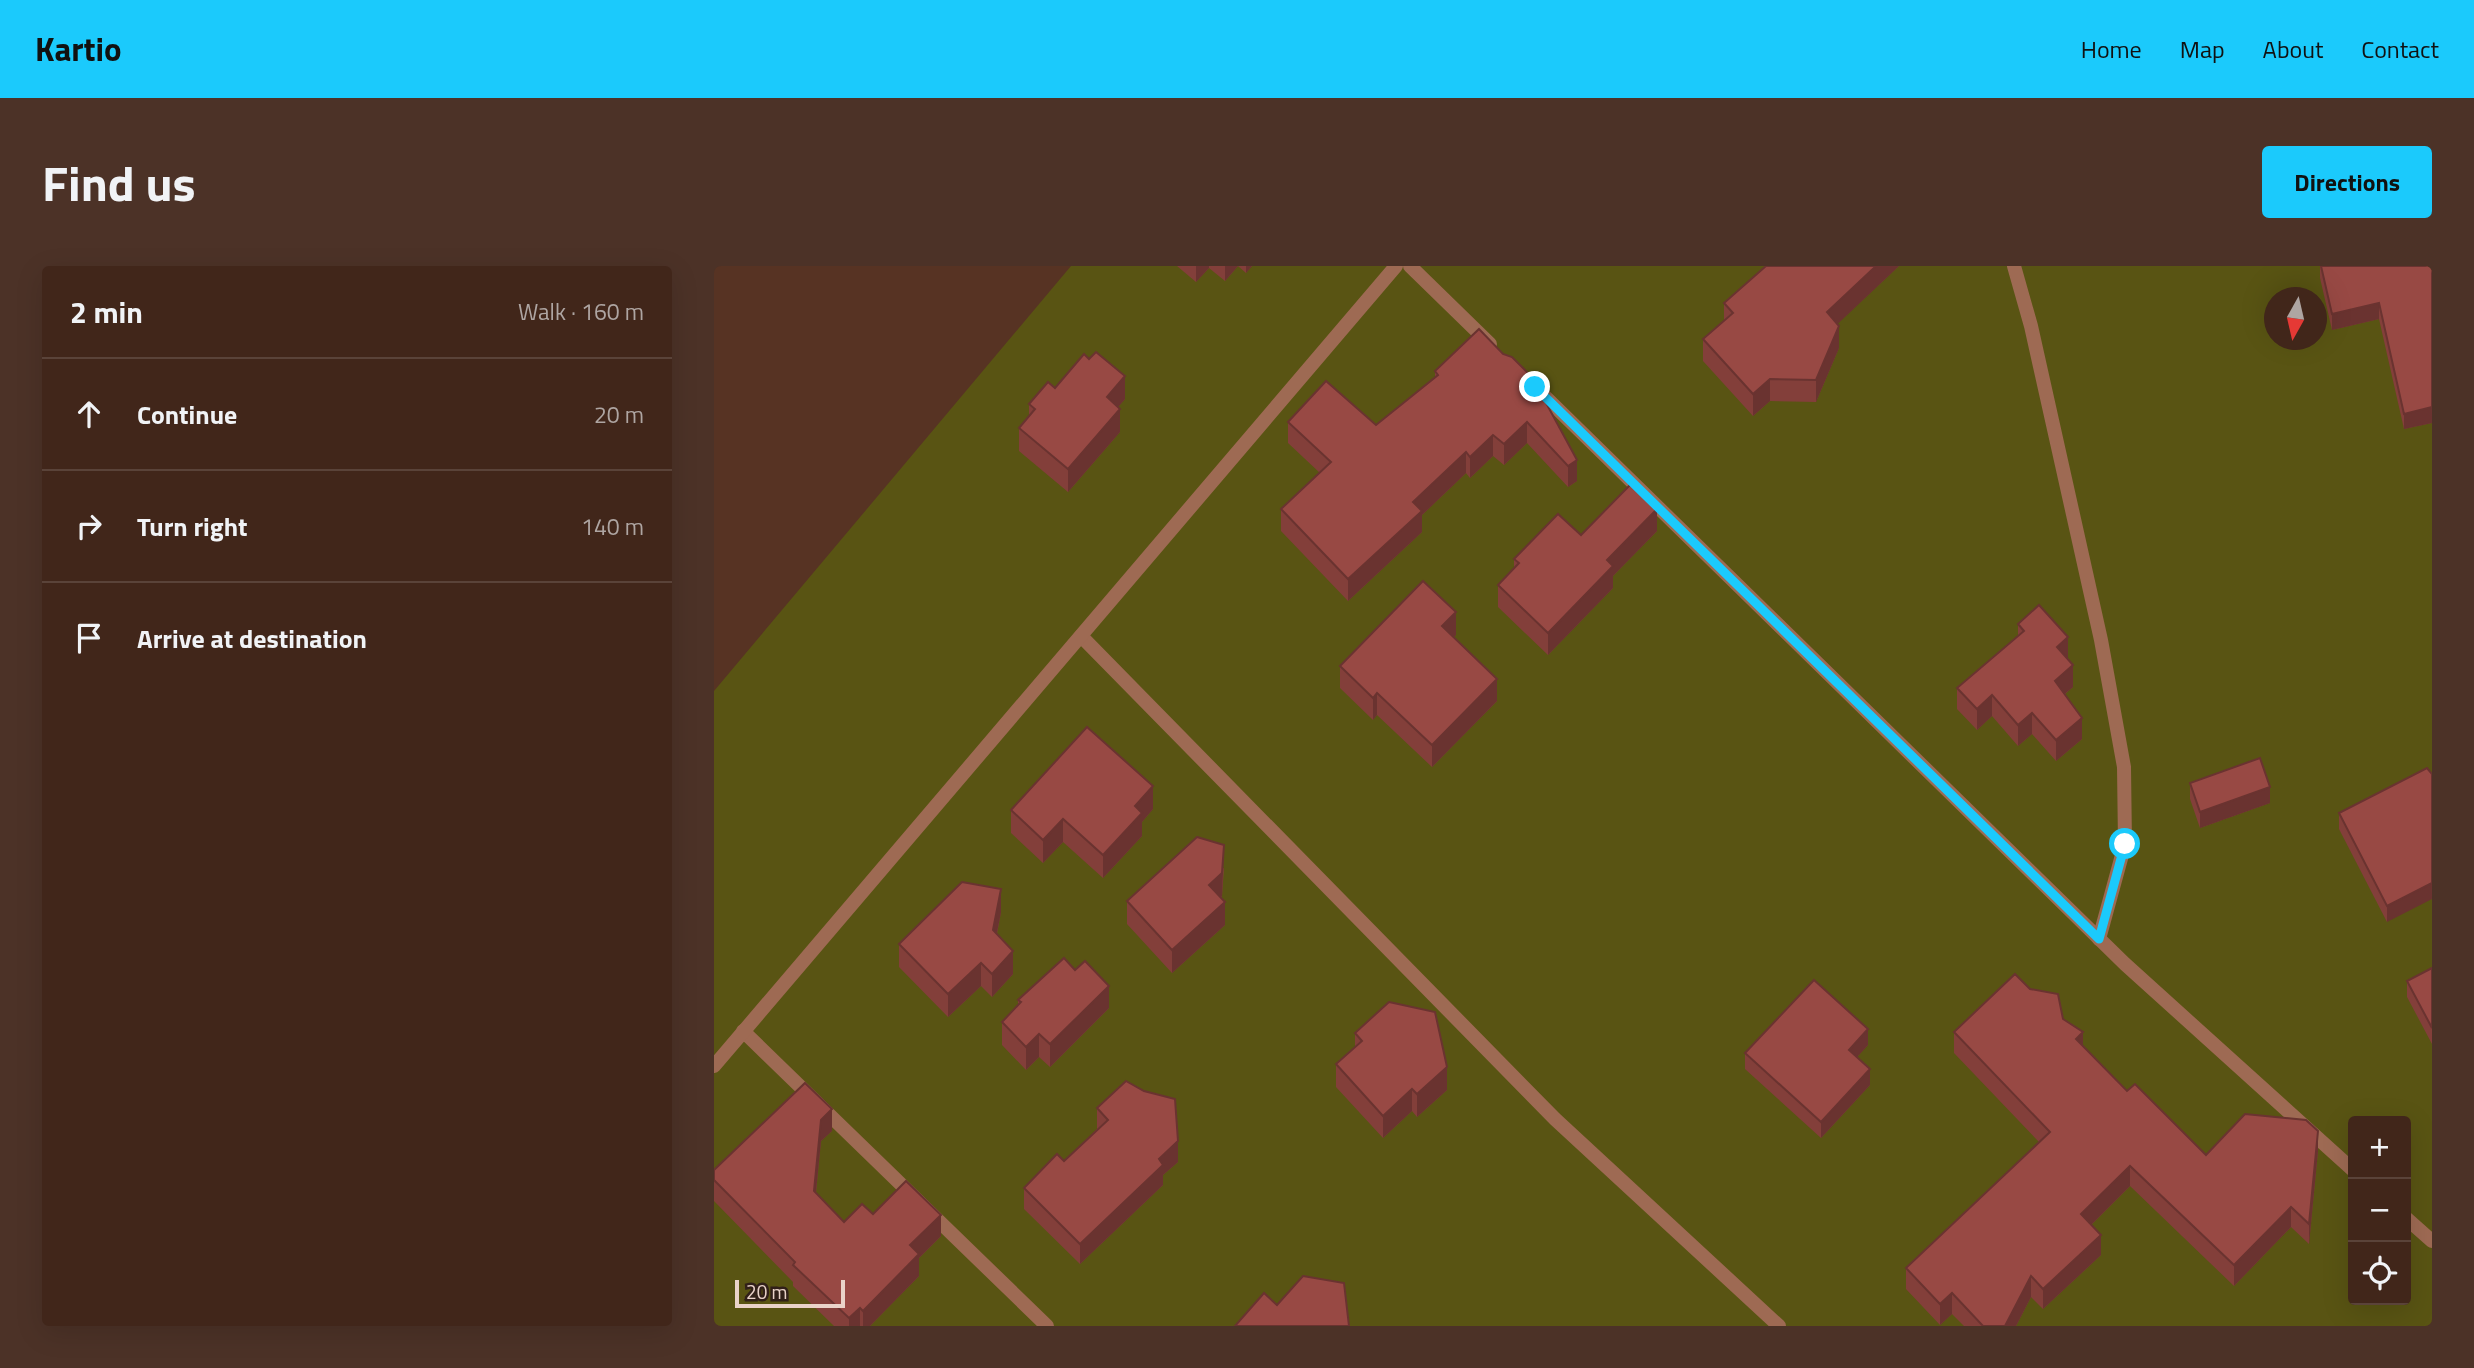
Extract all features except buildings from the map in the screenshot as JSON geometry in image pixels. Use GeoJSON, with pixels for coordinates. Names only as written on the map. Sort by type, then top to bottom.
{"type":"FeatureCollection","features":[{"type":"Feature","properties":{"kind":"street"},"geometry":{"type":"LineString","coordinates":[[714,1066],[1396,266]]}},
{"type":"Feature","properties":{"kind":"street"},"geometry":{"type":"LineString","coordinates":[[1410,266],[1497,350]]}},
{"type":"Feature","properties":{"kind":"street"},"geometry":{"type":"LineString","coordinates":[[2014,266],[2031,326],[2101,640],[2124,767],[2125,844],[2099,939]]}},
{"type":"Feature","properties":{"kind":"street"},"geometry":{"type":"LineString","coordinates":[[1516,369],[2099,939],[2348,1165]]}},
{"type":"Feature","properties":{"kind":"street"},"geometry":{"type":"LineString","coordinates":[[1081,636],[1555,1119],[1779,1326]]}},
{"type":"Feature","properties":{"kind":"street"},"geometry":{"type":"LineString","coordinates":[[743,1031],[1047,1326]]}},
{"type":"Feature","properties":{"kind":"street"},"geometry":{"type":"LineString","coordinates":[[2411,1222],[2432,1241]]}},
{"type":"Feature","properties":{"kind":"shaded area"},"geometry":{"type":"Polygon","coordinates":[[[1071,266],[2432,266],[2432,1326],[714,1326],[714,691],[1071,266]]]}},
{"type":"Feature","properties":{"kind":"route"},"geometry":{"type":"LineString","coordinates":[[1535,387],[2099,939],[2125,844]]}}]}
